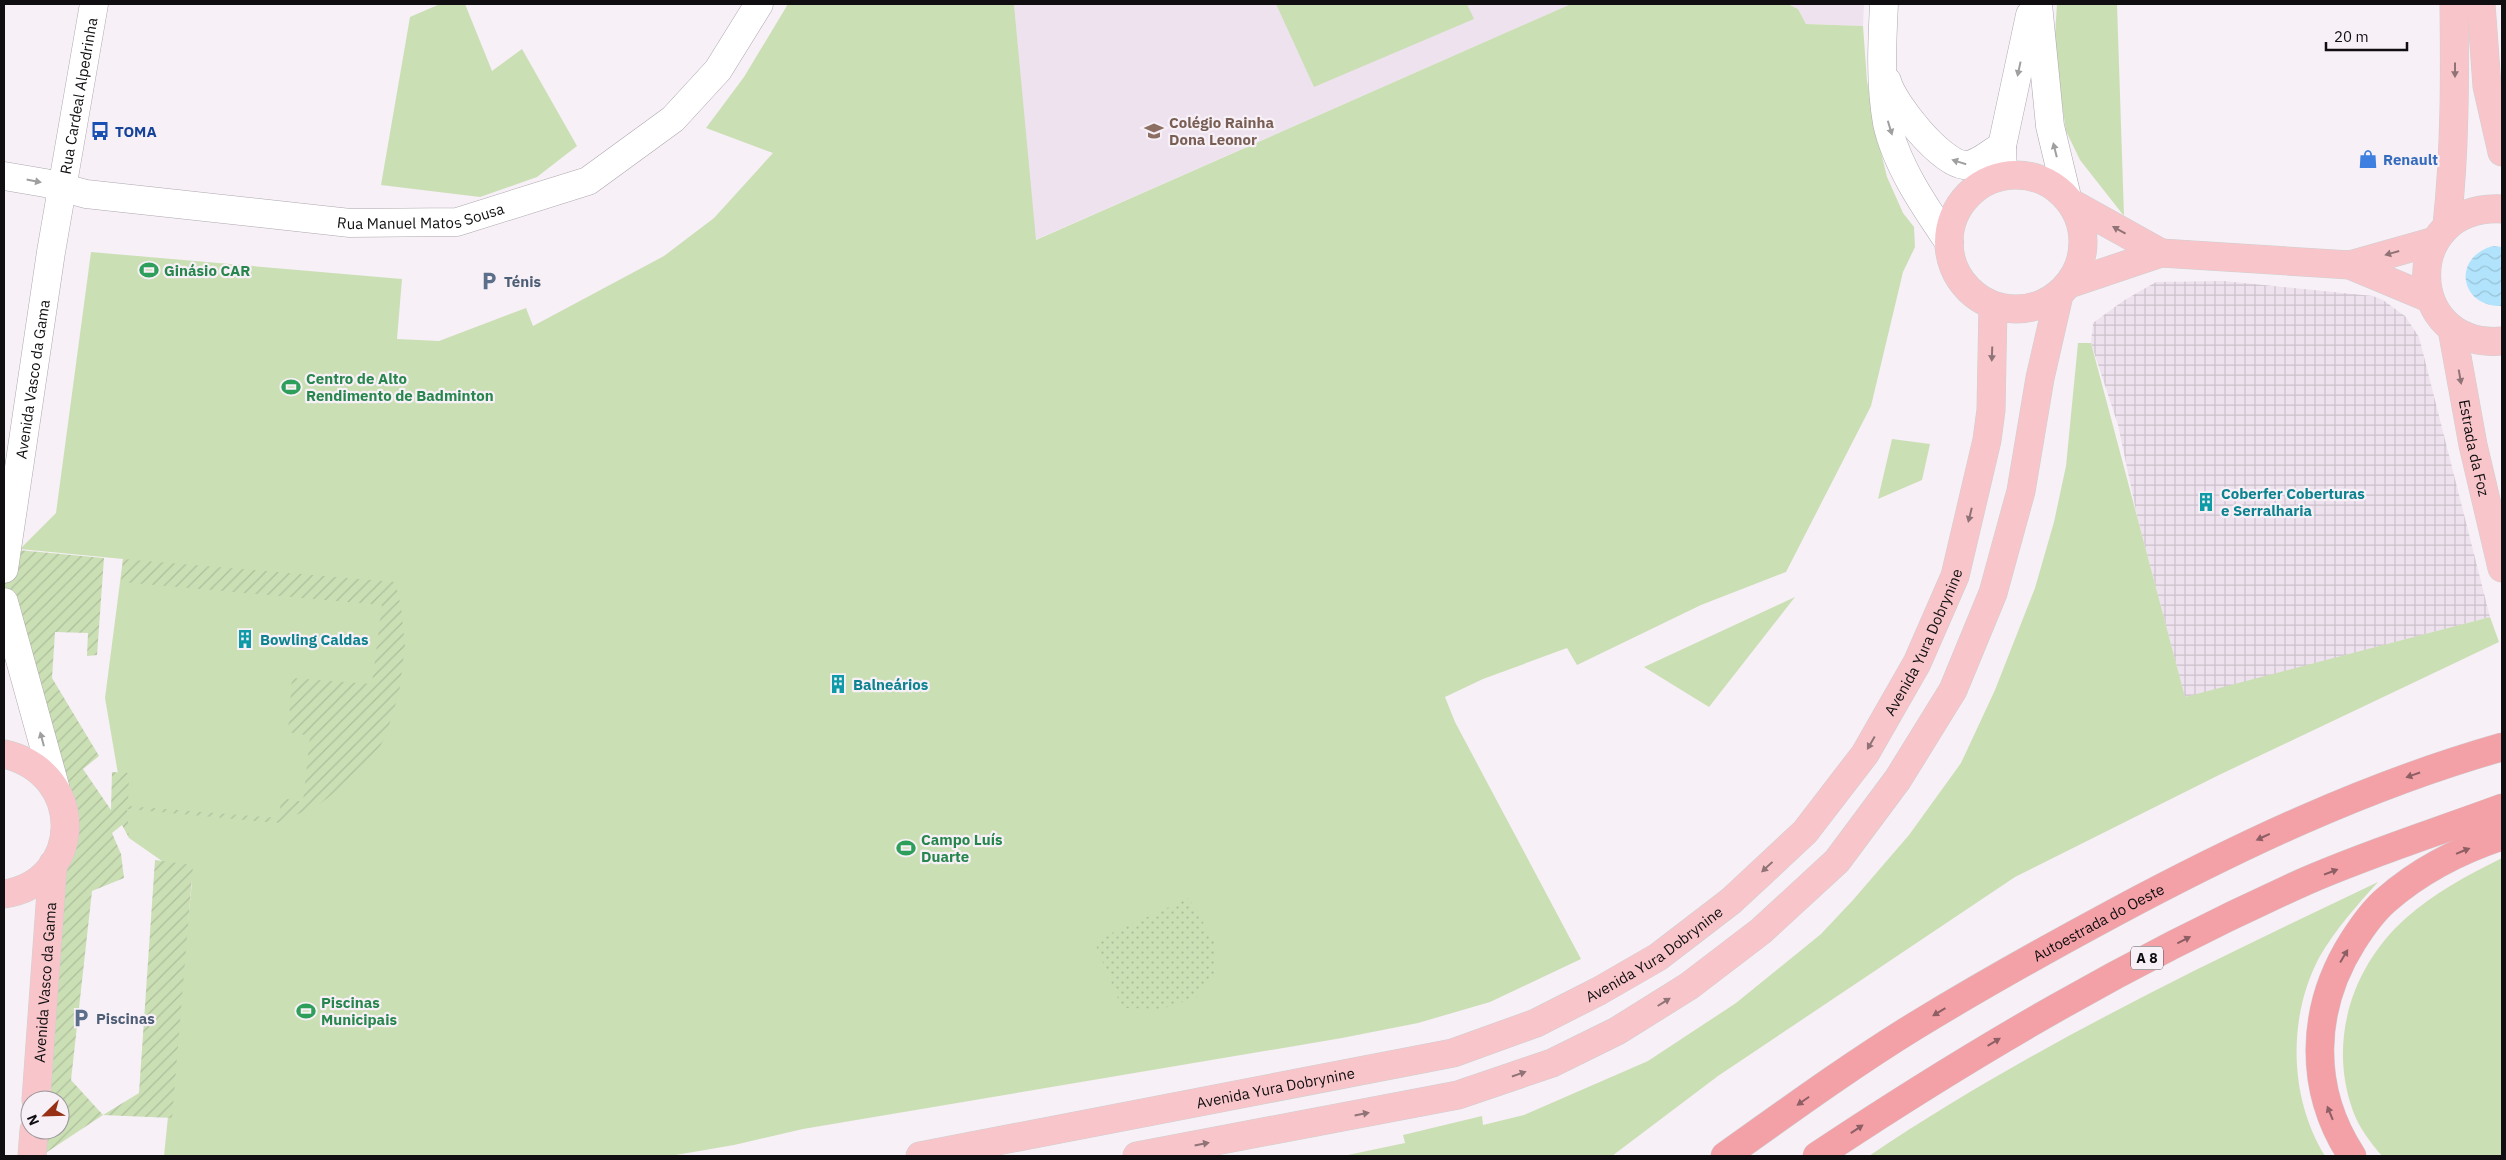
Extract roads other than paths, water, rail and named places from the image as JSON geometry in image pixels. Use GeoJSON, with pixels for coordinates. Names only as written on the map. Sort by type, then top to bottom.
{"type":"FeatureCollection","features":[{"type":"Feature","properties":{"kind":"highway"},"geometry":{"type":"LineString","coordinates":[[2460,760],[2502,735]]}},
{"type":"Feature","properties":{"kind":"highway","name":"Autoestrada do Oeste"},"geometry":{"type":"LineString","coordinates":[[1725,1156],[1913,1027],[2011,969],[2123,908],[2320,811],[2393,782],[2502,747]]}},
{"type":"Feature","properties":{"kind":"highway","name":"A 8"},"geometry":{"type":"LineString","coordinates":[[1817,1156],[1981,1050],[2100,982],[2307,881],[2502,808]]}},
{"type":"Feature","properties":{"kind":"highway"},"geometry":{"type":"LineString","coordinates":[[2352,1156],[2340,1137],[2326,1103],[2320,1069],[2320,1030],[2327,996],[2340,962],[2363,926],[2385,901],[2414,877],[2450,856],[2499,837]]}},
{"type":"Feature","properties":{"kind":"main road"},"geometry":{"type":"LineString","coordinates":[[2454,4],[2454,127],[2441,233],[2426,266],[2425,280],[2429,298],[2439,315],[2452,329],[2470,338],[2489,342],[2502,341]]}},
{"type":"Feature","properties":{"kind":"main road"},"geometry":{"type":"LineString","coordinates":[[2481,4],[2487,86],[2502,152]]}},
{"type":"Feature","properties":{"kind":"main road"},"geometry":{"type":"LineString","coordinates":[[2161,253],[2070,201],[2054,185],[2038,178],[2020,174],[2002,175],[1981,184],[1963,199],[1952,219],[1948,242],[1958,276],[1969,290],[1993,306],[2010,310],[2027,309],[2044,304],[2064,289],[2161,253],[2350,265],[2429,298]]}},
{"type":"Feature","properties":{"kind":"main road"},"geometry":{"type":"LineString","coordinates":[[1137,1156],[1458,1095],[1552,1062],[1617,1031],[1689,986],[1760,931],[1838,861],[1898,779],[1953,690],[1993,593],[2021,491],[2040,378],[2064,289],[2080,266],[2084,245],[2082,224],[2070,201]]}},
{"type":"Feature","properties":{"kind":"main road"},"geometry":{"type":"LineString","coordinates":[[2350,265],[2441,233],[2465,214],[2485,208],[2502,209]]}},
{"type":"Feature","properties":{"kind":"main road","name":"Avenida Yura Dobrynine"},"geometry":{"type":"LineString","coordinates":[[920,1156],[1453,1054],[1536,1023],[1599,991],[1658,956],[1731,901],[1805,832],[1865,754],[1917,663],[1955,576],[1979,478],[1991,410],[1993,306]]}},
{"type":"Feature","properties":{"kind":"main road","name":"Estrada da Foz"},"geometry":{"type":"LineString","coordinates":[[2452,329],[2473,445],[2502,568]]}},
{"type":"Feature","properties":{"kind":"main road"},"geometry":{"type":"LineString","coordinates":[[4,754],[20,758],[40,769],[55,786],[63,806],[65,826],[62,846],[53,864],[36,881],[16,892],[4,894]]}},
{"type":"Feature","properties":{"kind":"main road","name":"Avenida Vasco da Gama"},"geometry":{"type":"LineString","coordinates":[[37,1090],[53,864]]}},
{"type":"Feature","properties":{"kind":"main road"},"geometry":{"type":"LineString","coordinates":[[32,1156],[33,1140]]}},
{"type":"Feature","properties":{"kind":"street","name":"Rua Cardeal Alpedrinha"},"geometry":{"type":"LineString","coordinates":[[63,188],[94,4]]}},
{"type":"Feature","properties":{"kind":"street","name":"Rua Manuel Matos Sousa"},"geometry":{"type":"LineString","coordinates":[[4,176],[86,194],[350,223],[457,222],[588,180],[665,125],[718,70],[759,4]]}},
{"type":"Feature","properties":{"kind":"street"},"geometry":{"type":"LineString","coordinates":[[1884,4],[1882,63],[1888,124],[1906,174],[1948,242]]}},
{"type":"Feature","properties":{"kind":"street"},"geometry":{"type":"LineString","coordinates":[[2002,175],[2002,146],[2032,4]]}},
{"type":"Feature","properties":{"kind":"street"},"geometry":{"type":"LineString","coordinates":[[2038,4],[2050,131],[2070,201]]}},
{"type":"Feature","properties":{"kind":"street"},"geometry":{"type":"LineString","coordinates":[[1882,63],[1888,87],[1901,108],[1937,150],[1949,159],[1964,165],[1977,162],[2002,146]]}},
{"type":"Feature","properties":{"kind":"street","name":"Avenida Vasco da Gama"},"geometry":{"type":"LineString","coordinates":[[4,569],[63,188]]}},
{"type":"Feature","properties":{"kind":"street"},"geometry":{"type":"LineString","coordinates":[[4,602],[55,786]]}},
{"type":"Feature","properties":{"kind":"water"},"geometry":{"type":"Polygon","coordinates":[[[2493,246],[2502,247],[2501,306],[2487,304],[2476,298],[2469,290],[2466,280],[2466,270],[2471,260],[2480,252],[2493,246]]]}},
{"type":"Feature","properties":{"kind":"place","name":"TOMA"},"geometry":{"type":"Point","coordinates":[100,131]}},
{"type":"Feature","properties":{"kind":"place","name":"Colégio Rainha Dona Leonor"},"geometry":{"type":"Point","coordinates":[1154,131]}},
{"type":"Feature","properties":{"kind":"place","name":"Renault"},"geometry":{"type":"Point","coordinates":[2368,159]}},
{"type":"Feature","properties":{"kind":"place","name":"Ginásio CAR"},"geometry":{"type":"Point","coordinates":[149,270]}},
{"type":"Feature","properties":{"kind":"place","name":"Ténis"},"geometry":{"type":"Point","coordinates":[489,281]}},
{"type":"Feature","properties":{"kind":"place","name":"Centro de Alto Rendimento de Badminton"},"geometry":{"type":"Point","coordinates":[291,387]}},
{"type":"Feature","properties":{"kind":"place","name":"Coberfer Coberturas e Serralharia"},"geometry":{"type":"Point","coordinates":[2206,502]}},
{"type":"Feature","properties":{"kind":"place","name":"Bowling Caldas"},"geometry":{"type":"Point","coordinates":[245,639]}},
{"type":"Feature","properties":{"kind":"place","name":"Balneários"},"geometry":{"type":"Point","coordinates":[838,684]}},
{"type":"Feature","properties":{"kind":"place","name":"Campo Luís Duarte"},"geometry":{"type":"Point","coordinates":[906,848]}},
{"type":"Feature","properties":{"kind":"place","name":"Piscinas Municipais"},"geometry":{"type":"Point","coordinates":[306,1011]}},
{"type":"Feature","properties":{"kind":"place","name":"Piscinas"},"geometry":{"type":"Point","coordinates":[81,1018]}}]}
